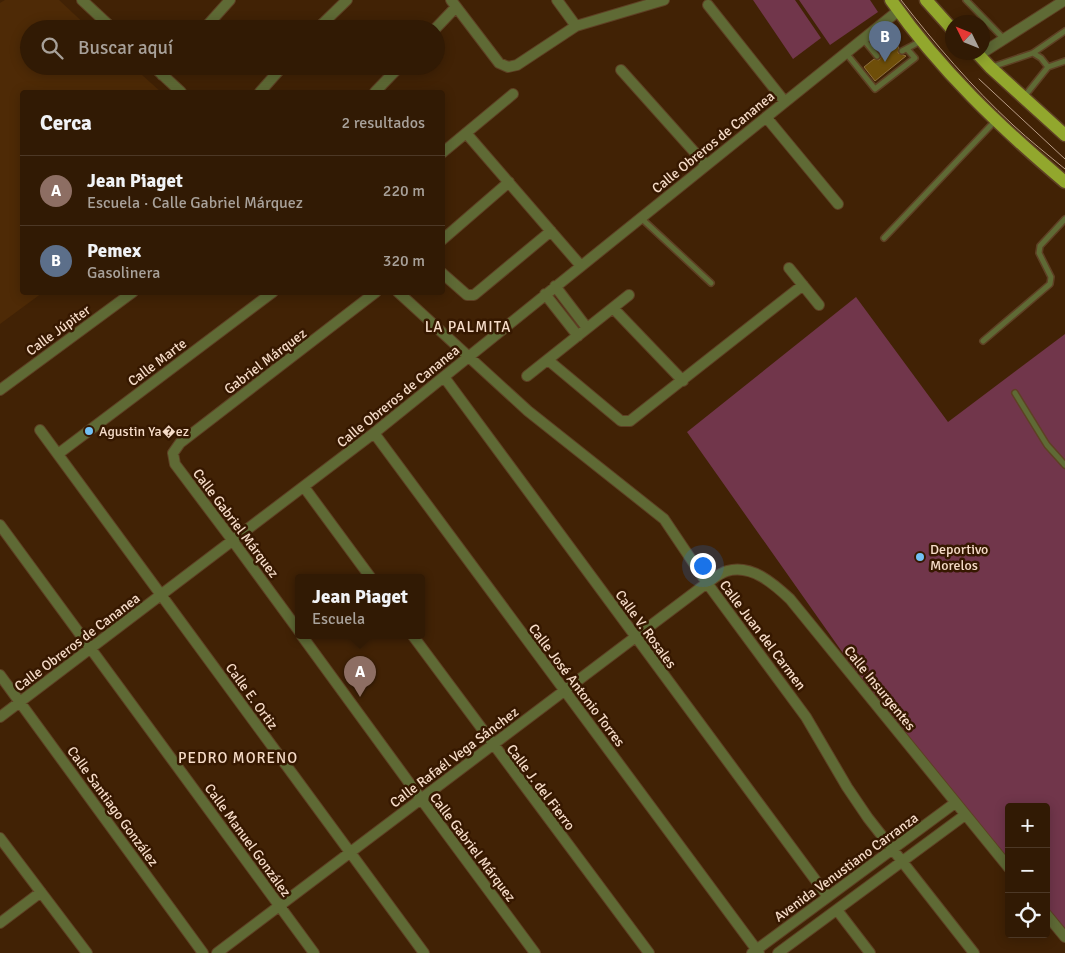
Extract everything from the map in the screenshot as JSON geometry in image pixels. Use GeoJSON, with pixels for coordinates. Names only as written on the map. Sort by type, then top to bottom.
{"type":"FeatureCollection","features":[{"type":"Feature","properties":{"kind":"main road"},"geometry":{"type":"LineString","coordinates":[[891,0],[921,41],[949,74],[1031,153],[1065,182]]}},
{"type":"Feature","properties":{"kind":"main road"},"geometry":{"type":"LineString","coordinates":[[926,0],[945,21]]}},
{"type":"Feature","properties":{"kind":"main road"},"geometry":{"type":"LineString","coordinates":[[983,60],[1065,135]]}},
{"type":"Feature","properties":{"kind":"street"},"geometry":{"type":"LineString","coordinates":[[82,0],[103,20]]}},
{"type":"Feature","properties":{"kind":"street"},"geometry":{"type":"LineString","coordinates":[[212,20],[230,0]]}},
{"type":"Feature","properties":{"kind":"street"},"geometry":{"type":"LineString","coordinates":[[326,20],[347,0]]}},
{"type":"Feature","properties":{"kind":"street"},"geometry":{"type":"LineString","coordinates":[[557,0],[576,26]]}},
{"type":"Feature","properties":{"kind":"street"},"geometry":{"type":"LineString","coordinates":[[441,20],[453,3],[499,63],[508,67],[517,65],[576,26],[664,0]]}},
{"type":"Feature","properties":{"kind":"street"},"geometry":{"type":"LineString","coordinates":[[990,47],[1064,0]]}},
{"type":"Feature","properties":{"kind":"street"},"geometry":{"type":"LineString","coordinates":[[708,5],[785,102]]}},
{"type":"Feature","properties":{"kind":"street","name":"Calle Obreros de Cananea"},"geometry":{"type":"LineString","coordinates":[[0,717],[162,596],[374,433],[898,11]]}},
{"type":"Feature","properties":{"kind":"street"},"geometry":{"type":"LineString","coordinates":[[621,70],[706,165]]}},
{"type":"Feature","properties":{"kind":"street"},"geometry":{"type":"LineString","coordinates":[[162,75],[179,90]]}},
{"type":"Feature","properties":{"kind":"street"},"geometry":{"type":"LineString","coordinates":[[262,90],[275,75]]}},
{"type":"Feature","properties":{"kind":"street"},"geometry":{"type":"LineString","coordinates":[[377,90],[391,75]]}},
{"type":"Feature","properties":{"kind":"street"},"geometry":{"type":"LineString","coordinates":[[445,150],[513,94]]}},
{"type":"Feature","properties":{"kind":"street"},"geometry":{"type":"LineString","coordinates":[[766,117],[838,204]]}},
{"type":"Feature","properties":{"kind":"street"},"geometry":{"type":"LineString","coordinates":[[466,133],[581,266]]}},
{"type":"Feature","properties":{"kind":"street"},"geometry":{"type":"LineString","coordinates":[[445,237],[509,182]]}},
{"type":"Feature","properties":{"kind":"street"},"geometry":{"type":"LineString","coordinates":[[445,276],[467,295],[474,295],[551,231]]}},
{"type":"Feature","properties":{"kind":"street"},"geometry":{"type":"LineString","coordinates":[[790,268],[819,305]]}},
{"type":"Feature","properties":{"kind":"street"},"geometry":{"type":"LineString","coordinates":[[548,360],[621,421],[630,421],[803,285]]}},
{"type":"Feature","properties":{"kind":"street"},"geometry":{"type":"LineString","coordinates":[[555,286],[587,328]]}},
{"type":"Feature","properties":{"kind":"street"},"geometry":{"type":"LineString","coordinates":[[545,294],[578,336]]}},
{"type":"Feature","properties":{"kind":"street","name":"Calle Júpiter"},"geometry":{"type":"LineString","coordinates":[[0,390],[129,295]]}},
{"type":"Feature","properties":{"kind":"street","name":"Calle Marte"},"geometry":{"type":"LineString","coordinates":[[58,454],[269,295]]}},
{"type":"Feature","properties":{"kind":"street","name":"Gabriel Márquez"},"geometry":{"type":"LineString","coordinates":[[172,453],[180,443],[372,295]]}},
{"type":"Feature","properties":{"kind":"street","name":"Calle Juan del Carmen"},"geometry":{"type":"LineString","coordinates":[[401,295],[528,412],[664,520],[707,583],[806,717],[847,787],[892,850],[974,953]]}},
{"type":"Feature","properties":{"kind":"street"},"geometry":{"type":"LineString","coordinates":[[527,376],[629,295]]}},
{"type":"Feature","properties":{"kind":"street"},"geometry":{"type":"LineString","coordinates":[[613,308],[683,381]]}},
{"type":"Feature","properties":{"kind":"street","name":"Calle V. Rosales"},"geometry":{"type":"LineString","coordinates":[[444,377],[828,897]]}},
{"type":"Feature","properties":{"kind":"street","name":"Calle E. Ortiz"},"geometry":{"type":"LineString","coordinates":[[40,430],[424,953]]}},
{"type":"Feature","properties":{"kind":"street","name":"Calle José Antonio Torres"},"geometry":{"type":"LineString","coordinates":[[374,433],[756,952]]}},
{"type":"Feature","properties":{"kind":"street","name":"Calle Gabriel Márquez"},"geometry":{"type":"LineString","coordinates":[[172,453],[175,464],[295,626]]}},
{"type":"Feature","properties":{"kind":"street"},"geometry":{"type":"LineString","coordinates":[[304,487],[368,574]]}},
{"type":"Feature","properties":{"kind":"street","name":"Calle Manuel González"},"geometry":{"type":"LineString","coordinates":[[0,525],[314,953]]}},
{"type":"Feature","properties":{"kind":"street","name":"Calle Insurgentes"},"geometry":{"type":"LineString","coordinates":[[707,583],[727,571],[737,570],[757,574],[778,588],[801,612],[1005,863]]}},
{"type":"Feature","properties":{"kind":"street","name":"Calle Rafaél Vega Sánchez"},"geometry":{"type":"LineString","coordinates":[[217,953],[707,583]]}},
{"type":"Feature","properties":{"kind":"street","name":"Calle Gabriel Márquez"},"geometry":{"type":"LineString","coordinates":[[304,639],[535,953]]}},
{"type":"Feature","properties":{"kind":"street","name":"Calle J. del Fierro"},"geometry":{"type":"LineString","coordinates":[[415,639],[649,953]]}},
{"type":"Feature","properties":{"kind":"street","name":"Calle Santiago González"},"geometry":{"type":"LineString","coordinates":[[0,675],[203,953]]}},
{"type":"Feature","properties":{"kind":"street","name":"Avenida Venustiano Carranza"},"geometry":{"type":"LineString","coordinates":[[756,952],[955,803]]}},
{"type":"Feature","properties":{"kind":"street","name":"Avenida Venustiano Carranza"},"geometry":{"type":"LineString","coordinates":[[778,953],[965,815]]}},
{"type":"Feature","properties":{"kind":"street"},"geometry":{"type":"LineString","coordinates":[[0,838],[87,953]]}},
{"type":"Feature","properties":{"kind":"street"},"geometry":{"type":"LineString","coordinates":[[0,923],[41,892]]}},
{"type":"Feature","properties":{"kind":"street"},"geometry":{"type":"LineString","coordinates":[[837,910],[870,953]]}},
{"type":"Feature","properties":{"kind":"street"},"geometry":{"type":"LineString","coordinates":[[1050,919],[1065,936]]}},
{"type":"Feature","properties":{"kind":"lane"},"geometry":{"type":"LineString","coordinates":[[966,0],[1004,39]]}},
{"type":"Feature","properties":{"kind":"lane"},"geometry":{"type":"LineString","coordinates":[[990,68],[1033,53],[1065,31]]}},
{"type":"Feature","properties":{"kind":"lane"},"geometry":{"type":"LineString","coordinates":[[863,40],[878,56]]}},
{"type":"Feature","properties":{"kind":"lane"},"geometry":{"type":"LineString","coordinates":[[846,53],[875,89],[915,58],[905,50],[921,41]]}},
{"type":"Feature","properties":{"kind":"lane"},"geometry":{"type":"LineString","coordinates":[[1033,53],[1041,58],[1048,67]]}},
{"type":"Feature","properties":{"kind":"lane"},"geometry":{"type":"LineString","coordinates":[[1024,97],[1048,67],[1065,61]]}},
{"type":"Feature","properties":{"kind":"lane"},"geometry":{"type":"LineString","coordinates":[[884,238],[996,120]]}},
{"type":"Feature","properties":{"kind":"lane"},"geometry":{"type":"LineString","coordinates":[[641,218],[711,283]]}},
{"type":"Feature","properties":{"kind":"lane"},"geometry":{"type":"LineString","coordinates":[[983,341],[1050,284],[1051,277],[1039,253],[1039,249],[1065,219]]}},
{"type":"Feature","properties":{"kind":"lane"},"geometry":{"type":"LineString","coordinates":[[1015,393],[1047,444],[1065,465]]}},
{"type":"Feature","properties":{"kind":"shaded area"},"geometry":{"type":"Polygon","coordinates":[[[5,0],[59,0],[80,20],[20,20],[20,75],[142,75],[159,90],[20,90],[20,295],[39,295],[0,324],[0,3],[5,0]]]}},
{"type":"Feature","properties":{"kind":"shaded area"},"geometry":{"type":"Polygon","coordinates":[[[753,0],[795,0],[821,38],[793,59],[753,0]]]}},
{"type":"Feature","properties":{"kind":"shaded area"},"geometry":{"type":"Polygon","coordinates":[[[799,0],[870,0],[878,12],[830,45],[799,0]]]}},
{"type":"Feature","properties":{"kind":"shaded area","name":"Deportivo Morelos"},"geometry":{"type":"Polygon","coordinates":[[[856,297],[948,422],[1065,334],[1065,929],[1050,911],[1050,803],[1005,803],[1005,855],[864,683],[687,432],[856,297]]]}},
{"type":"Feature","properties":{"kind":"building"},"geometry":{"type":"Polygon","coordinates":[[[895,42],[899,48],[898,53],[906,56],[875,81],[864,67],[874,59],[879,60],[881,57],[880,53],[895,42]]]}},
{"type":"Feature","properties":{"kind":"tram line"},"geometry":{"type":"LineString","coordinates":[[901,0],[983,96],[1019,131],[1065,169]]}},
{"type":"Feature","properties":{"kind":"tram line"},"geometry":{"type":"LineString","coordinates":[[979,79],[1065,159]]}},
{"type":"Feature","properties":{"kind":"place","name":"Pemex"},"geometry":{"type":"Point","coordinates":[885,62]}},
{"type":"Feature","properties":{"kind":"place","name":"Agustin Ya�ez"},"geometry":{"type":"Point","coordinates":[89,431]}},
{"type":"Feature","properties":{"kind":"place","name":"Deportivo Morelos"},"geometry":{"type":"Point","coordinates":[920,557]}},
{"type":"Feature","properties":{"kind":"place","name":"Jean Piaget"},"geometry":{"type":"Point","coordinates":[360,697]}},
{"type":"Feature","properties":{"kind":"district","name":"LA PALMITA"},"geometry":{"type":"Point","coordinates":[468,327]}},
{"type":"Feature","properties":{"kind":"district","name":"PEDRO MORENO"},"geometry":{"type":"Point","coordinates":[238,758]}}]}
